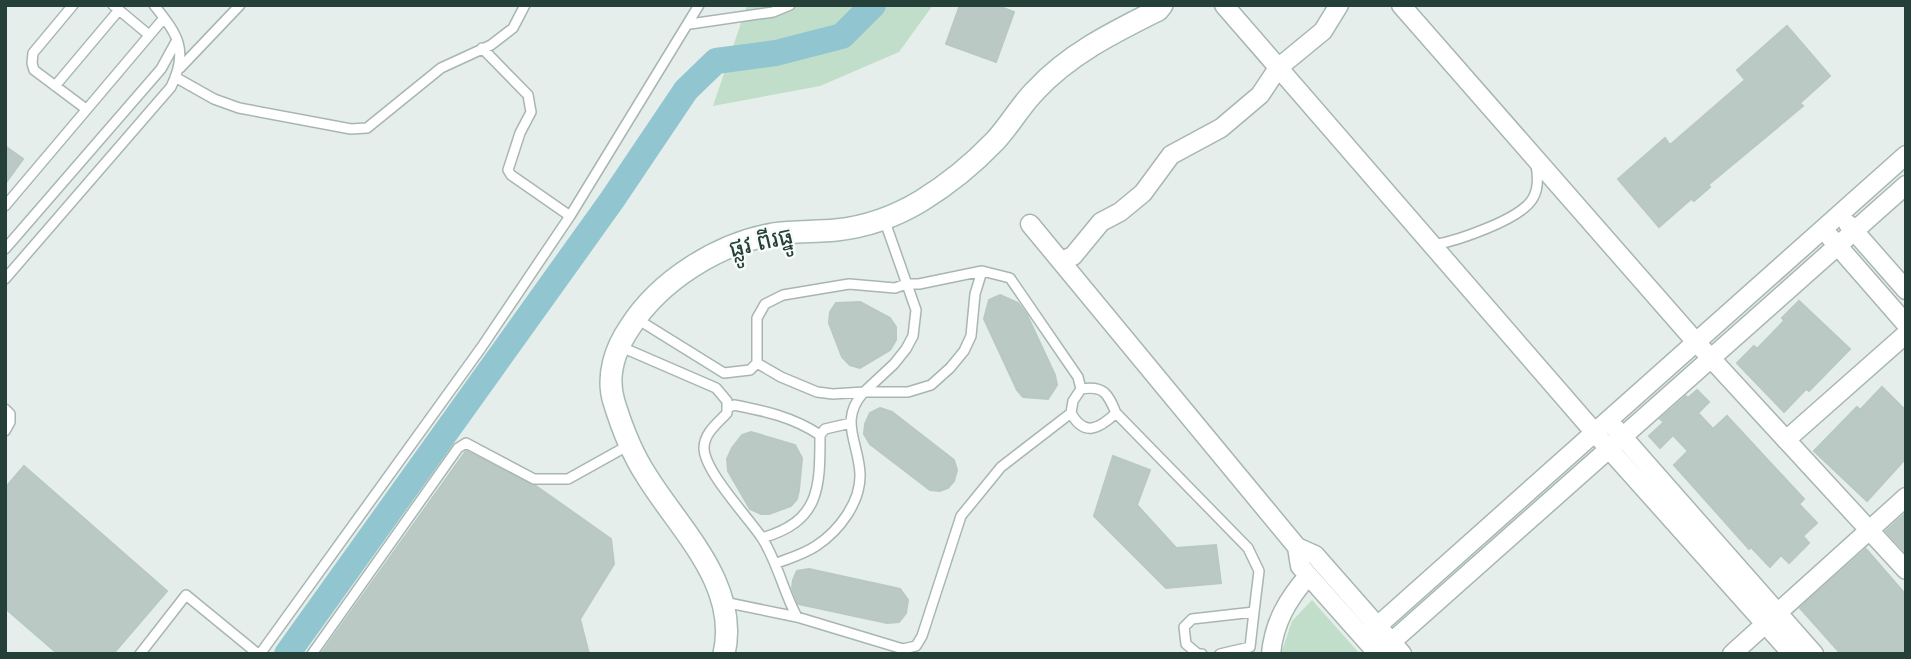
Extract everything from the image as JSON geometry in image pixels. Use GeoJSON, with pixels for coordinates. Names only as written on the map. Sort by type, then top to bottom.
{"type":"FeatureCollection","features":[{"type":"Feature","properties":{"kind":"main road","name":"ផ្លូវ ពីរធ្នូ"},"geometry":{"type":"LineString","coordinates":[[724,654],[726,621],[723,602],[706,561],[646,475],[629,444],[613,398],[611,373],[618,345],[635,318],[662,290],[728,246],[773,234],[838,230],[884,219],[921,201],[995,141],[1035,91],[1065,63],[1097,41],[1163,5]]}},
{"type":"Feature","properties":{"kind":"street"},"geometry":{"type":"LineString","coordinates":[[1224,5],[1432,245],[1602,426],[1772,619],[1814,654]]}},
{"type":"Feature","properties":{"kind":"street"},"geometry":{"type":"LineString","coordinates":[[1061,261],[1073,256],[1101,222],[1120,212],[1143,193],[1171,155],[1221,128],[1240,113],[1259,95],[1278,68],[1323,31],[1339,5]]}},
{"type":"Feature","properties":{"kind":"street"},"geometry":{"type":"LineString","coordinates":[[1401,5],[1696,342],[1906,570]]}},
{"type":"Feature","properties":{"kind":"street"},"geometry":{"type":"LineString","coordinates":[[1364,638],[1906,155]]}},
{"type":"Feature","properties":{"kind":"street"},"geometry":{"type":"LineString","coordinates":[[1387,651],[1615,443],[1906,185]]}},
{"type":"Feature","properties":{"kind":"street"},"geometry":{"type":"LineString","coordinates":[[1839,214],[1906,290]]}},
{"type":"Feature","properties":{"kind":"street"},"geometry":{"type":"LineString","coordinates":[[1030,224],[1297,547],[1315,555],[1378,625],[1387,651]]}},
{"type":"Feature","properties":{"kind":"street"},"geometry":{"type":"LineString","coordinates":[[1823,229],[1906,324]]}},
{"type":"Feature","properties":{"kind":"street"},"geometry":{"type":"LineString","coordinates":[[1786,440],[1906,334]]}},
{"type":"Feature","properties":{"kind":"street"},"geometry":{"type":"LineString","coordinates":[[1732,654],[1906,497]]}},
{"type":"Feature","properties":{"kind":"street"},"geometry":{"type":"LineString","coordinates":[[1297,547],[1300,566],[1308,576],[1364,638],[1387,651]]}},
{"type":"Feature","properties":{"kind":"street"},"geometry":{"type":"LineString","coordinates":[[1271,654],[1279,617],[1291,596],[1308,576]]}},
{"type":"Feature","properties":{"kind":"street"},"geometry":{"type":"LineString","coordinates":[[1772,619],[1792,654]]}},
{"type":"Feature","properties":{"kind":"lane"},"geometry":{"type":"LineString","coordinates":[[73,5],[33,53],[34,70],[86,108]]}},
{"type":"Feature","properties":{"kind":"lane"},"geometry":{"type":"LineString","coordinates":[[154,5],[177,40],[181,57],[178,73]]}},
{"type":"Feature","properties":{"kind":"lane"},"geometry":{"type":"LineString","coordinates":[[5,279],[171,87],[178,73],[240,5]]}},
{"type":"Feature","properties":{"kind":"lane"},"geometry":{"type":"LineString","coordinates":[[178,73],[214,99],[239,108],[351,129],[367,128],[441,68],[491,45],[513,28],[525,5]]}},
{"type":"Feature","properties":{"kind":"lane"},"geometry":{"type":"LineString","coordinates":[[140,654],[186,595],[259,654],[481,348],[570,216],[690,24],[699,5]]}},
{"type":"Feature","properties":{"kind":"lane"},"geometry":{"type":"LineString","coordinates":[[690,24],[773,12],[790,5]]}},
{"type":"Feature","properties":{"kind":"lane"},"geometry":{"type":"LineString","coordinates":[[55,86],[116,7],[149,35]]}},
{"type":"Feature","properties":{"kind":"lane"},"geometry":{"type":"LineString","coordinates":[[5,206],[164,18]]}},
{"type":"Feature","properties":{"kind":"lane"},"geometry":{"type":"LineString","coordinates":[[5,249],[161,69],[177,40]]}},
{"type":"Feature","properties":{"kind":"lane"},"geometry":{"type":"LineString","coordinates":[[482,48],[528,94],[531,105],[531,112],[520,133],[508,170],[511,175],[570,216]]}},
{"type":"Feature","properties":{"kind":"lane"},"geometry":{"type":"LineString","coordinates":[[1432,245],[1448,243],[1514,216],[1533,198],[1538,179],[1534,156]]}},
{"type":"Feature","properties":{"kind":"lane"},"geometry":{"type":"LineString","coordinates":[[776,563],[817,545],[835,529],[851,507],[859,490],[860,473],[852,443],[850,423],[853,408],[864,392],[894,364],[913,336],[916,310],[884,219]]}},
{"type":"Feature","properties":{"kind":"lane"},"geometry":{"type":"LineString","coordinates":[[757,363],[781,377],[817,392],[908,392],[931,385],[950,368],[971,336],[975,293],[982,271]]}},
{"type":"Feature","properties":{"kind":"lane"},"geometry":{"type":"LineString","coordinates":[[635,318],[724,373],[750,370],[757,363],[757,318],[765,304],[783,295],[849,285],[895,288],[982,271],[1002,274],[1010,278],[1078,377],[1081,389]]}},
{"type":"Feature","properties":{"kind":"lane"},"geometry":{"type":"LineString","coordinates":[[618,345],[716,388],[727,401],[727,413],[707,435],[704,448],[707,464],[762,538],[776,563],[797,617]]}},
{"type":"Feature","properties":{"kind":"lane"},"geometry":{"type":"LineString","coordinates":[[716,388],[724,373]]}},
{"type":"Feature","properties":{"kind":"lane"},"geometry":{"type":"LineString","coordinates":[[1116,413],[1098,428],[1086,428],[1076,423],[1071,413],[1073,401],[1081,389],[1093,387],[1103,391],[1111,400],[1116,413],[1248,548],[1259,571],[1250,650],[1220,654]]}},
{"type":"Feature","properties":{"kind":"lane"},"geometry":{"type":"LineString","coordinates":[[728,408],[734,405],[784,416],[820,435]]}},
{"type":"Feature","properties":{"kind":"lane"},"geometry":{"type":"LineString","coordinates":[[5,409],[10,414],[10,422],[5,431]]}},
{"type":"Feature","properties":{"kind":"lane"},"geometry":{"type":"LineString","coordinates":[[723,602],[797,617],[903,649],[916,646],[922,636],[961,516],[1001,467],[1071,413]]}},
{"type":"Feature","properties":{"kind":"lane"},"geometry":{"type":"LineString","coordinates":[[762,538],[785,531],[802,518],[814,499],[820,476],[820,435],[825,429],[850,423]]}},
{"type":"Feature","properties":{"kind":"lane"},"geometry":{"type":"LineString","coordinates":[[312,654],[458,448],[466,443],[534,479],[557,480],[568,479],[629,444]]}},
{"type":"Feature","properties":{"kind":"lane"},"geometry":{"type":"LineString","coordinates":[[1202,654],[1186,644],[1184,627],[1192,620],[1254,612]]}},
{"type":"Feature","properties":{"kind":"green space"},"geometry":{"type":"Polygon","coordinates":[[[747,5],[933,5],[899,52],[820,86],[713,106],[747,5]]]}},
{"type":"Feature","properties":{"kind":"green space"},"geometry":{"type":"Polygon","coordinates":[[[1312,600],[1360,654],[1281,654],[1292,621],[1312,600]]]}},
{"type":"Feature","properties":{"kind":"building"},"geometry":{"type":"Polygon","coordinates":[[[960,5],[996,5],[1014,12],[996,62],[946,44],[960,5]]]}},
{"type":"Feature","properties":{"kind":"building"},"geometry":{"type":"Polygon","coordinates":[[[1787,26],[1830,76],[1800,103],[1803,106],[1708,185],[1710,187],[1694,201],[1691,199],[1659,227],[1618,179],[1665,138],[1670,145],[1745,80],[1737,70],[1787,26]]]}},
{"type":"Feature","properties":{"kind":"building"},"geometry":{"type":"Polygon","coordinates":[[[5,146],[23,159],[5,184],[5,146]]]}},
{"type":"Feature","properties":{"kind":"building"},"geometry":{"type":"Polygon","coordinates":[[[1000,295],[1018,303],[1027,315],[1055,375],[1057,385],[1048,399],[1023,397],[1017,390],[984,319],[989,300],[1000,295]]]}},
{"type":"Feature","properties":{"kind":"building"},"geometry":{"type":"Polygon","coordinates":[[[1799,301],[1850,349],[1784,412],[1737,363],[1754,346],[1757,349],[1799,301]]]}},
{"type":"Feature","properties":{"kind":"building"},"geometry":{"type":"Polygon","coordinates":[[[860,302],[890,318],[896,327],[896,340],[890,350],[860,368],[850,365],[842,357],[829,323],[830,312],[836,303],[860,302]]]}},
{"type":"Feature","properties":{"kind":"building"},"geometry":{"type":"Polygon","coordinates":[[[1882,387],[1906,411],[1906,458],[1867,501],[1814,451],[1857,407],[1860,410],[1882,387]]]}},
{"type":"Feature","properties":{"kind":"building"},"geometry":{"type":"Polygon","coordinates":[[[1697,390],[1709,402],[1698,413],[1713,429],[1727,416],[1804,499],[1799,504],[1817,523],[1803,536],[1809,543],[1789,563],[1781,555],[1770,567],[1751,547],[1749,549],[1674,465],[1688,451],[1673,435],[1660,448],[1649,436],[1664,422],[1660,419],[1697,390]]]}},
{"type":"Feature","properties":{"kind":"building"},"geometry":{"type":"Polygon","coordinates":[[[880,408],[892,412],[954,460],[957,470],[954,481],[948,488],[930,490],[870,444],[864,434],[865,424],[870,413],[880,408]]]}},
{"type":"Feature","properties":{"kind":"building"},"geometry":{"type":"Polygon","coordinates":[[[751,432],[795,445],[802,458],[797,499],[791,506],[769,514],[750,509],[728,471],[727,459],[732,448],[742,435],[751,432]]]}},
{"type":"Feature","properties":{"kind":"building"},"geometry":{"type":"Polygon","coordinates":[[[466,451],[536,486],[611,539],[614,564],[580,619],[589,654],[321,654],[466,451]]]}},
{"type":"Feature","properties":{"kind":"building"},"geometry":{"type":"Polygon","coordinates":[[[1113,456],[1150,470],[1137,505],[1176,548],[1216,545],[1221,583],[1166,588],[1094,516],[1113,456]]]}},
{"type":"Feature","properties":{"kind":"building"},"geometry":{"type":"Polygon","coordinates":[[[24,466],[167,591],[113,654],[58,654],[5,608],[5,488],[24,466]]]}},
{"type":"Feature","properties":{"kind":"building"},"geometry":{"type":"Polygon","coordinates":[[[1906,513],[1906,553],[1886,531],[1906,513]]]}},
{"type":"Feature","properties":{"kind":"building"},"geometry":{"type":"Polygon","coordinates":[[[1866,549],[1906,595],[1906,654],[1841,654],[1800,608],[1866,549]]]}},
{"type":"Feature","properties":{"kind":"building"},"geometry":{"type":"Polygon","coordinates":[[[809,569],[900,589],[908,600],[906,613],[899,622],[887,623],[798,604],[792,588],[793,580],[797,571],[809,569]]]}},
{"type":"Feature","properties":{"kind":"waterway"},"geometry":{"type":"LineString","coordinates":[[287,654],[612,200],[686,90],[716,61],[776,53],[842,36],[873,5]]}}]}
